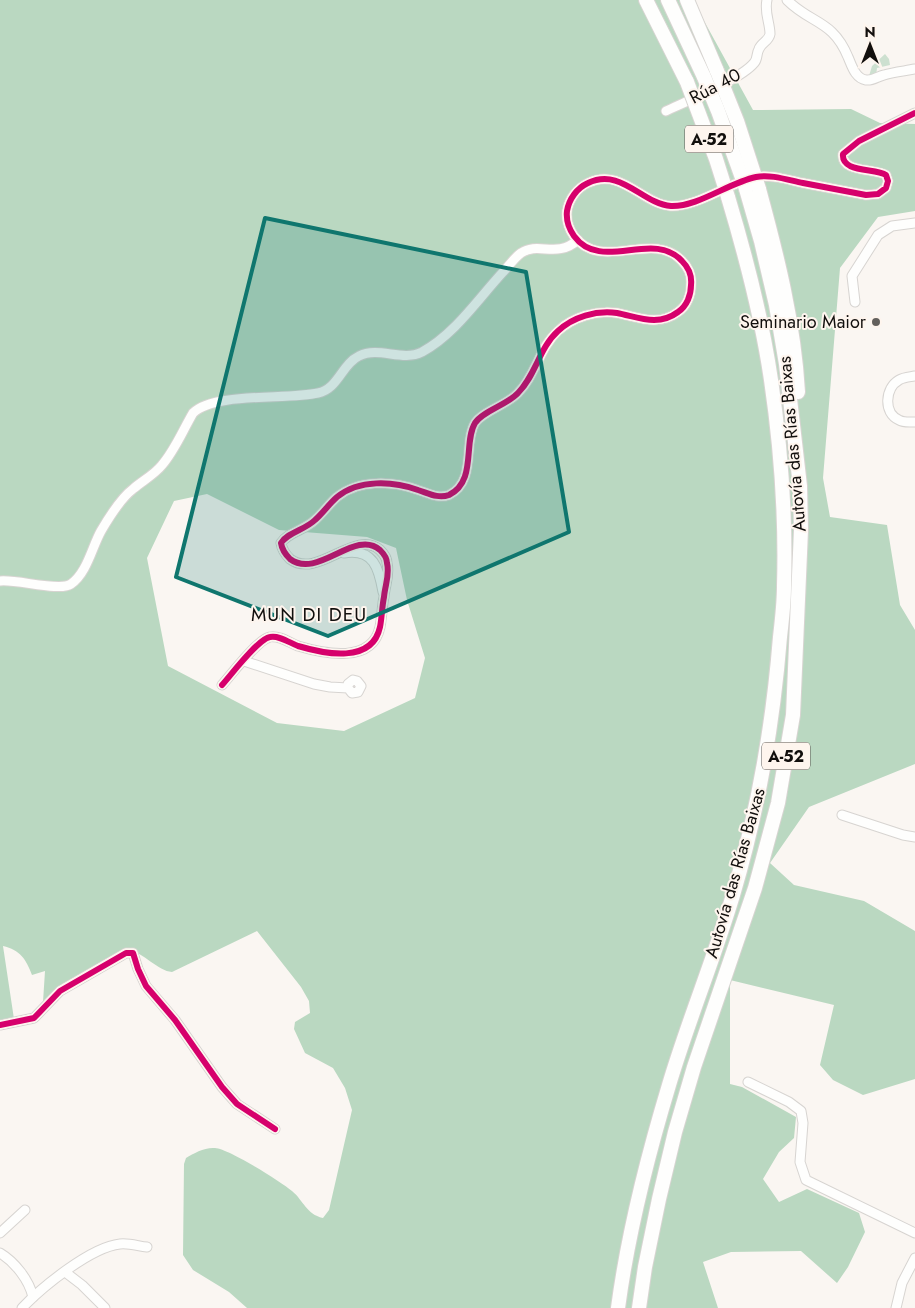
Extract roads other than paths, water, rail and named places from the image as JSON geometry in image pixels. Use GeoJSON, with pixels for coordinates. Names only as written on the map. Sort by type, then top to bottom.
{"type":"FeatureCollection","features":[{"type":"Feature","properties":{"kind":"highway","name":"Autovía das Rías Baixas"},"geometry":{"type":"LineString","coordinates":[[618,1308],[630,1237],[644,1176],[670,1084],[732,897],[750,834],[763,772],[777,679],[784,587],[783,497],[779,437],[771,377],[746,258],[716,159],[688,82],[646,0]]}},
{"type":"Feature","properties":{"kind":"highway","name":"Autovía das Rías Baixas"},"geometry":{"type":"LineString","coordinates":[[639,1308],[658,1199],[675,1132],[694,1067],[755,888],[778,803],[793,715],[801,530],[800,486],[786,364],[776,305],[761,241],[757,185],[718,111],[668,0]]}},
{"type":"Feature","properties":{"kind":"highway"},"geometry":{"type":"LineString","coordinates":[[687,0],[737,121],[757,185]]}},
{"type":"Feature","properties":{"kind":"street","name":"Rúa 40"},"geometry":{"type":"LineString","coordinates":[[666,111],[730,80],[752,66],[756,60],[759,48],[768,40],[770,35],[766,16],[767,0]]}},
{"type":"Feature","properties":{"kind":"street"},"geometry":{"type":"LineString","coordinates":[[787,0],[830,30],[842,45],[857,76],[865,80],[873,80],[883,75],[915,69]]}},
{"type":"Feature","properties":{"kind":"street"},"geometry":{"type":"LineString","coordinates":[[222,685],[265,638],[274,636],[298,646],[322,652],[352,653],[371,644],[378,632],[388,580],[388,562],[378,549],[370,545],[360,545],[314,563],[306,564],[296,562],[285,554],[280,543],[286,536],[309,526],[341,494],[365,485],[392,484],[438,496],[451,493],[459,487],[463,480],[474,424],[483,416],[504,405],[518,394],[548,343],[558,330],[575,320],[601,313],[618,314],[644,320],[660,320],[677,313],[686,304],[691,289],[691,277],[686,265],[673,253],[652,248],[615,252],[598,251],[578,240],[568,225],[566,218],[568,208],[576,192],[584,185],[603,179],[618,181],[661,204],[678,206],[699,200],[744,180],[757,185],[866,195],[878,194],[888,184],[886,176],[880,172],[851,167],[845,163],[842,158],[843,154],[859,141],[915,113]]}},
{"type":"Feature","properties":{"kind":"street"},"geometry":{"type":"LineString","coordinates":[[855,302],[852,276],[878,235],[892,226],[915,223]]}},
{"type":"Feature","properties":{"kind":"street"},"geometry":{"type":"LineString","coordinates":[[0,581],[11,580],[61,587],[71,584],[79,576],[102,530],[126,494],[162,465],[193,412],[200,407],[218,401],[295,396],[321,392],[333,384],[352,360],[363,354],[370,352],[408,356],[421,352],[429,348],[462,319],[522,253],[532,249],[556,250],[570,247],[578,240]]}},
{"type":"Feature","properties":{"kind":"street"},"geometry":{"type":"LineString","coordinates":[[915,376],[899,380],[890,390],[888,398],[888,406],[894,417],[900,421],[915,422]]}},
{"type":"Feature","properties":{"kind":"street"},"geometry":{"type":"LineString","coordinates":[[371,558],[373,551],[378,549]]}},
{"type":"Feature","properties":{"kind":"street"},"geometry":{"type":"LineString","coordinates":[[332,556],[355,552],[371,558],[377,568],[384,597]]}},
{"type":"Feature","properties":{"kind":"street"},"geometry":{"type":"LineString","coordinates":[[252,650],[256,661],[261,667]]}},
{"type":"Feature","properties":{"kind":"street"},"geometry":{"type":"LineString","coordinates":[[244,661],[314,684],[348,688]]}},
{"type":"Feature","properties":{"kind":"street"},"geometry":{"type":"LineString","coordinates":[[842,815],[915,838]]}},
{"type":"Feature","properties":{"kind":"street"},"geometry":{"type":"LineString","coordinates":[[0,1025],[34,1018],[60,991],[126,954],[133,953],[146,986],[179,1025],[222,1087],[237,1104],[275,1129]]}},
{"type":"Feature","properties":{"kind":"street"},"geometry":{"type":"LineString","coordinates":[[748,1082],[789,1102],[801,1111],[803,1123],[800,1162],[806,1180],[915,1232]]}},
{"type":"Feature","properties":{"kind":"street"},"geometry":{"type":"LineString","coordinates":[[0,1234],[25,1210]]}},
{"type":"Feature","properties":{"kind":"street"},"geometry":{"type":"LineString","coordinates":[[22,1308],[65,1272],[98,1251],[112,1246],[127,1244],[147,1247]]}},
{"type":"Feature","properties":{"kind":"street"},"geometry":{"type":"LineString","coordinates":[[0,1253],[8,1258],[25,1278],[33,1297]]}},
{"type":"Feature","properties":{"kind":"street"},"geometry":{"type":"LineString","coordinates":[[896,1308],[902,1282],[915,1258]]}},
{"type":"Feature","properties":{"kind":"street"},"geometry":{"type":"LineString","coordinates":[[65,1272],[82,1285],[105,1308]]}},
{"type":"Feature","properties":{"kind":"place","name":"Seminario Maior"},"geometry":{"type":"Point","coordinates":[876,322]}},
{"type":"Feature","properties":{"kind":"district","name":"MUN DI DEU"},"geometry":{"type":"Point","coordinates":[309,614]}}]}
